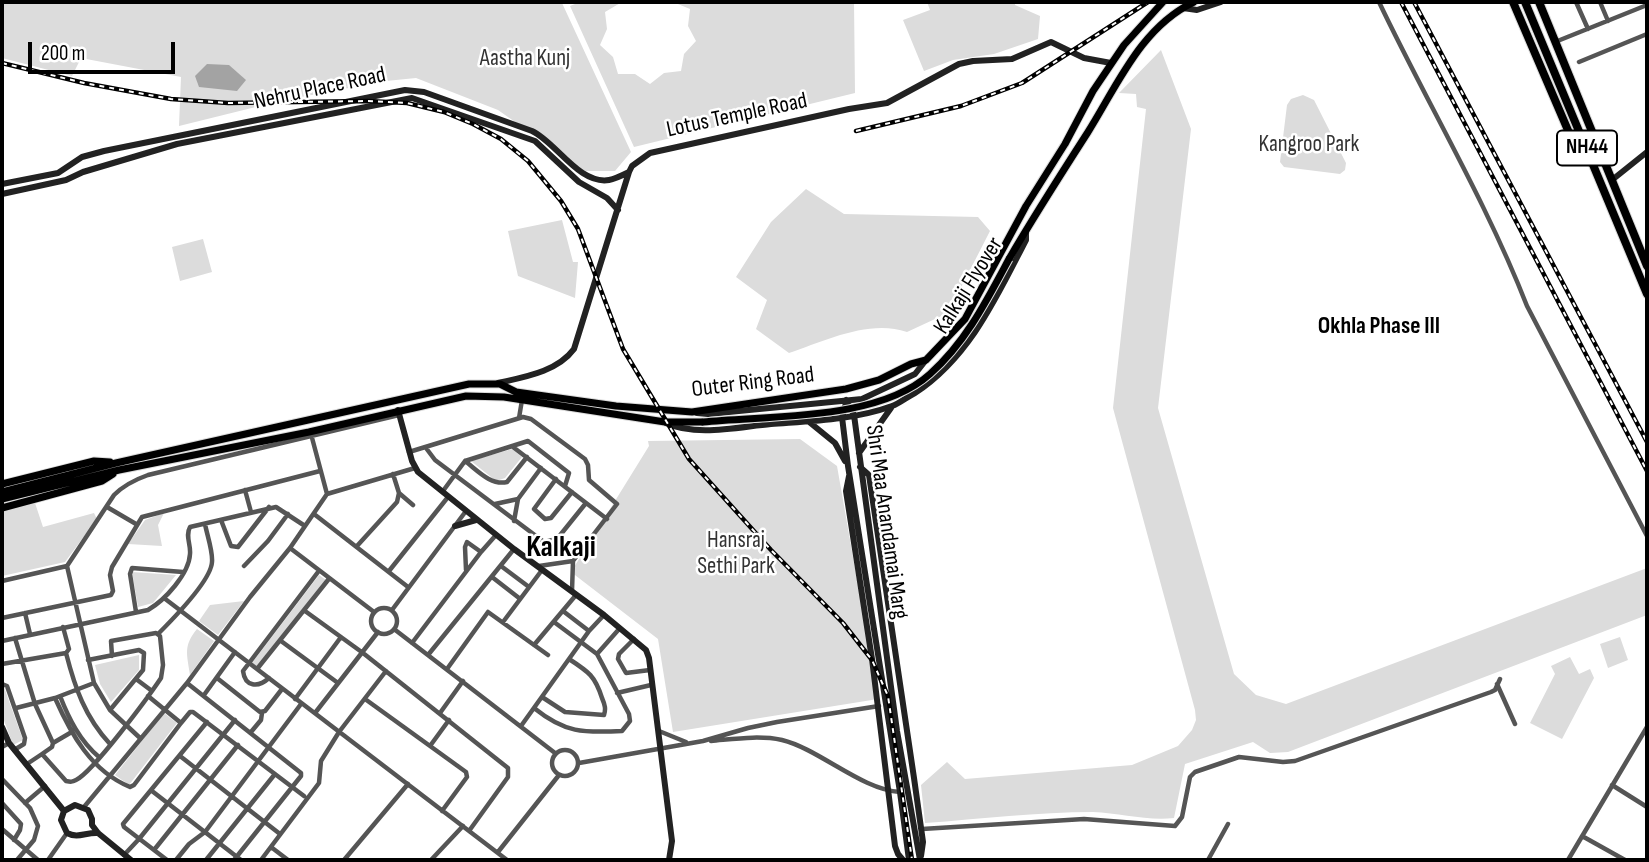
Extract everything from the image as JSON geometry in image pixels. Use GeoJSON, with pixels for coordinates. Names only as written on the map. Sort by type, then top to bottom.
{"type":"FeatureCollection","features":[{"type":"Feature","properties":{"kind":"highway"},"geometry":{"type":"LineString","coordinates":[[1513,2],[1570,135],[1580,151],[1593,162]]}},
{"type":"Feature","properties":{"kind":"highway","name":"NH44"},"geometry":{"type":"LineString","coordinates":[[1525,2],[1647,294]]}},
{"type":"Feature","properties":{"kind":"highway","name":"NH44"},"geometry":{"type":"LineString","coordinates":[[1539,2],[1647,266]]}},
{"type":"Feature","properties":{"kind":"main road","name":"Outer Ring Road"},"geometry":{"type":"LineString","coordinates":[[118,466],[469,384],[498,383],[516,392],[616,406],[691,412],[846,389],[879,380],[911,364],[926,360],[965,319],[1026,206],[1111,63],[1155,5],[1163,2]]}},
{"type":"Feature","properties":{"kind":"main road"},"geometry":{"type":"LineString","coordinates":[[1026,231],[1124,71],[1157,28],[1180,8],[1194,2]]}},
{"type":"Feature","properties":{"kind":"main road","name":"Kalkaji Flyover"},"geometry":{"type":"LineString","coordinates":[[664,422],[703,422],[825,412],[890,399],[929,375],[950,354],[980,313],[1026,231]]}},
{"type":"Feature","properties":{"kind":"main road"},"geometry":{"type":"LineString","coordinates":[[2,499],[118,466],[311,434],[466,396],[487,395],[664,422]]}},
{"type":"Feature","properties":{"kind":"main road"},"geometry":{"type":"LineString","coordinates":[[2,484],[94,461],[118,466]]}},
{"type":"Feature","properties":{"kind":"main road"},"geometry":{"type":"LineString","coordinates":[[2,508],[102,481],[118,466]]}},
{"type":"Feature","properties":{"kind":"main road"},"geometry":{"type":"LineString","coordinates":[[2,492],[95,472]]}},
{"type":"Feature","properties":{"kind":"street"},"geometry":{"type":"LineString","coordinates":[[1180,8],[1196,10],[1221,2]]}},
{"type":"Feature","properties":{"kind":"street"},"geometry":{"type":"LineString","coordinates":[[1379,2],[1515,275],[1527,306],[1647,536]]}},
{"type":"Feature","properties":{"kind":"street"},"geometry":{"type":"LineString","coordinates":[[1576,2],[1588,29]]}},
{"type":"Feature","properties":{"kind":"street"},"geometry":{"type":"LineString","coordinates":[[1600,2],[1608,21]]}},
{"type":"Feature","properties":{"kind":"street"},"geometry":{"type":"LineString","coordinates":[[1555,42],[1647,5]]}},
{"type":"Feature","properties":{"kind":"street"},"geometry":{"type":"LineString","coordinates":[[1579,62],[1647,34]]}},
{"type":"Feature","properties":{"kind":"street","name":"Lotus Temple Road"},"geometry":{"type":"LineString","coordinates":[[629,172],[641,158],[659,150],[849,109],[876,106],[901,96],[959,64],[1012,59],[1045,43],[1056,43],[1096,61],[1111,63]]}},
{"type":"Feature","properties":{"kind":"street","name":"Nehru Place Road"},"geometry":{"type":"LineString","coordinates":[[2,184],[58,173],[82,157],[104,151],[411,89],[532,131],[547,139],[572,165],[589,176],[606,181],[629,172]]}},
{"type":"Feature","properties":{"kind":"street","name":"Nehru Place Road"},"geometry":{"type":"LineString","coordinates":[[2,194],[66,180],[83,172],[177,145],[412,98],[535,141],[579,183],[607,198],[618,210]]}},
{"type":"Feature","properties":{"kind":"street"},"geometry":{"type":"LineString","coordinates":[[1612,180],[1647,152]]}},
{"type":"Feature","properties":{"kind":"street"},"geometry":{"type":"LineString","coordinates":[[498,383],[555,366],[566,359],[574,349],[629,172]]}},
{"type":"Feature","properties":{"kind":"street"},"geometry":{"type":"LineString","coordinates":[[664,422],[675,427],[706,430],[853,415],[901,402],[930,383],[967,345],[1024,243],[1026,231]]}},
{"type":"Feature","properties":{"kind":"street"},"geometry":{"type":"LineString","coordinates":[[691,412],[708,414],[862,398],[915,374],[926,360]]}},
{"type":"Feature","properties":{"kind":"street"},"geometry":{"type":"LineString","coordinates":[[893,386],[891,397],[901,402]]}},
{"type":"Feature","properties":{"kind":"street"},"geometry":{"type":"LineString","coordinates":[[519,418],[522,400]]}},
{"type":"Feature","properties":{"kind":"street","name":"Shri Maa Anandamai Marg"},"geometry":{"type":"LineString","coordinates":[[846,400],[853,415],[860,467],[869,475],[917,829],[923,842],[920,860]]}},
{"type":"Feature","properties":{"kind":"street","name":"Shri Maa Anandamai Marg"},"geometry":{"type":"LineString","coordinates":[[846,400],[842,416],[849,474],[900,792],[906,860]]}},
{"type":"Feature","properties":{"kind":"street"},"geometry":{"type":"LineString","coordinates":[[859,453],[892,406]]}},
{"type":"Feature","properties":{"kind":"street"},"geometry":{"type":"LineString","coordinates":[[777,424],[783,418],[780,407]]}},
{"type":"Feature","properties":{"kind":"street"},"geometry":{"type":"LineString","coordinates":[[399,413],[415,468],[514,549],[635,639],[648,653],[672,841],[669,860]]}},
{"type":"Feature","properties":{"kind":"street"},"geometry":{"type":"LineString","coordinates":[[409,452],[519,418],[531,419],[585,459],[589,480],[617,503],[573,561],[539,568],[503,622]]}},
{"type":"Feature","properties":{"kind":"street"},"geometry":{"type":"LineString","coordinates":[[808,421],[835,443],[848,466]]}},
{"type":"Feature","properties":{"kind":"street"},"geometry":{"type":"LineString","coordinates":[[2,582],[67,566],[122,486],[148,475],[311,434],[327,494]]}},
{"type":"Feature","properties":{"kind":"street"},"geometry":{"type":"LineString","coordinates":[[389,571],[445,494],[465,461],[526,442],[533,444],[569,473],[565,486]]}},
{"type":"Feature","properties":{"kind":"street"},"geometry":{"type":"LineString","coordinates":[[513,446],[607,519]]}},
{"type":"Feature","properties":{"kind":"street"},"geometry":{"type":"LineString","coordinates":[[426,448],[432,457],[541,542],[550,543],[557,539],[586,503]]}},
{"type":"Feature","properties":{"kind":"street"},"geometry":{"type":"LineString","coordinates":[[465,461],[494,482],[503,484],[527,457]]}},
{"type":"Feature","properties":{"kind":"street"},"geometry":{"type":"LineString","coordinates":[[84,807],[187,682],[290,548],[327,494],[415,468]]}},
{"type":"Feature","properties":{"kind":"street"},"geometry":{"type":"LineString","coordinates":[[514,521],[518,499],[541,468]]}},
{"type":"Feature","properties":{"kind":"street"},"geometry":{"type":"LineString","coordinates":[[2,618],[113,594],[110,575],[112,567],[136,524],[147,515],[320,471]]}},
{"type":"Feature","properties":{"kind":"street"},"geometry":{"type":"LineString","coordinates":[[393,474],[399,492],[413,505]]}},
{"type":"Feature","properties":{"kind":"street"},"geometry":{"type":"LineString","coordinates":[[849,474],[846,491],[896,850],[906,860]]}},
{"type":"Feature","properties":{"kind":"street"},"geometry":{"type":"LineString","coordinates":[[556,479],[534,509],[545,519],[551,518],[572,492]]}},
{"type":"Feature","properties":{"kind":"street"},"geometry":{"type":"LineString","coordinates":[[245,490],[251,512]]}},
{"type":"Feature","properties":{"kind":"street"},"geometry":{"type":"LineString","coordinates":[[357,546],[395,506],[399,492]]}},
{"type":"Feature","properties":{"kind":"street"},"geometry":{"type":"LineString","coordinates":[[494,504],[518,499]]}},
{"type":"Feature","properties":{"kind":"street"},"geometry":{"type":"LineString","coordinates":[[107,507],[136,524]]}},
{"type":"Feature","properties":{"kind":"street"},"geometry":{"type":"LineString","coordinates":[[2,641],[148,610],[164,598],[184,572],[190,554],[188,529],[276,507],[305,526]]}},
{"type":"Feature","properties":{"kind":"street"},"geometry":{"type":"LineString","coordinates":[[222,520],[231,546],[238,547],[269,508]]}},
{"type":"Feature","properties":{"kind":"street"},"geometry":{"type":"LineString","coordinates":[[392,610],[466,511]]}},
{"type":"Feature","properties":{"kind":"street"},"geometry":{"type":"LineString","coordinates":[[244,566],[268,541],[288,514]]}},
{"type":"Feature","properties":{"kind":"street"},"geometry":{"type":"LineString","coordinates":[[314,514],[408,587]]}},
{"type":"Feature","properties":{"kind":"street"},"geometry":{"type":"LineString","coordinates":[[455,526],[477,520]]}},
{"type":"Feature","properties":{"kind":"street"},"geometry":{"type":"LineString","coordinates":[[158,634],[181,611],[209,573],[212,565],[205,524]]}},
{"type":"Feature","properties":{"kind":"street"},"geometry":{"type":"LineString","coordinates":[[412,643],[496,535]]}},
{"type":"Feature","properties":{"kind":"street"},"geometry":{"type":"LineString","coordinates":[[466,571],[467,542],[481,552]]}},
{"type":"Feature","properties":{"kind":"street"},"geometry":{"type":"LineString","coordinates":[[290,548],[328,580],[374,612]]}},
{"type":"Feature","properties":{"kind":"street"},"geometry":{"type":"LineString","coordinates":[[428,655],[514,549]]}},
{"type":"Feature","properties":{"kind":"street"},"geometry":{"type":"LineString","coordinates":[[534,645],[575,593],[573,561]]}},
{"type":"Feature","properties":{"kind":"street"},"geometry":{"type":"LineString","coordinates":[[67,566],[94,684],[110,710],[140,738]]}},
{"type":"Feature","properties":{"kind":"street"},"geometry":{"type":"LineString","coordinates":[[501,566],[528,587]]}},
{"type":"Feature","properties":{"kind":"street"},"geometry":{"type":"LineString","coordinates":[[136,612],[130,574],[132,568],[184,572]]}},
{"type":"Feature","properties":{"kind":"street"},"geometry":{"type":"LineString","coordinates":[[269,678],[260,686],[252,685],[246,680],[243,671],[318,572]]}},
{"type":"Feature","properties":{"kind":"street"},"geometry":{"type":"LineString","coordinates":[[492,577],[519,598]]}},
{"type":"Feature","properties":{"kind":"street"},"geometry":{"type":"LineString","coordinates":[[257,669],[328,580]]}},
{"type":"Feature","properties":{"kind":"street"},"geometry":{"type":"LineString","coordinates":[[164,598],[506,860]]}},
{"type":"Feature","properties":{"kind":"street"},"geometry":{"type":"LineString","coordinates":[[382,607],[392,610],[397,617],[394,629],[386,634],[377,632],[371,622],[374,612],[382,607]]}},
{"type":"Feature","properties":{"kind":"street"},"geometry":{"type":"LineString","coordinates":[[305,611],[506,765],[510,771],[508,777],[469,831]]}},
{"type":"Feature","properties":{"kind":"street"},"geometry":{"type":"LineString","coordinates":[[563,611],[589,631]]}},
{"type":"Feature","properties":{"kind":"street"},"geometry":{"type":"LineString","coordinates":[[447,669],[486,613],[490,612],[548,655]]}},
{"type":"Feature","properties":{"kind":"street"},"geometry":{"type":"LineString","coordinates":[[25,613],[30,634]]}},
{"type":"Feature","properties":{"kind":"street"},"geometry":{"type":"LineString","coordinates":[[521,726],[589,631],[604,615]]}},
{"type":"Feature","properties":{"kind":"street"},"geometry":{"type":"LineString","coordinates":[[534,708],[551,722],[582,732],[622,731],[628,726],[630,718],[597,654],[554,622]]}},
{"type":"Feature","properties":{"kind":"street"},"geometry":{"type":"LineString","coordinates":[[63,627],[69,649],[66,653],[76,690],[94,724],[110,744]]}},
{"type":"Feature","properties":{"kind":"street"},"geometry":{"type":"LineString","coordinates":[[597,654],[620,628]]}},
{"type":"Feature","properties":{"kind":"street"},"geometry":{"type":"LineString","coordinates":[[394,629],[555,753]]}},
{"type":"Feature","properties":{"kind":"street"},"geometry":{"type":"LineString","coordinates":[[314,713],[377,632]]}},
{"type":"Feature","properties":{"kind":"street"},"geometry":{"type":"LineString","coordinates":[[112,656],[111,641],[158,634]]}},
{"type":"Feature","properties":{"kind":"street"},"geometry":{"type":"LineString","coordinates":[[42,754],[66,781],[80,778],[150,694],[162,672],[158,634]]}},
{"type":"Feature","properties":{"kind":"street"},"geometry":{"type":"LineString","coordinates":[[295,699],[341,637]]}},
{"type":"Feature","properties":{"kind":"street"},"geometry":{"type":"LineString","coordinates":[[15,638],[35,704],[53,743]]}},
{"type":"Feature","properties":{"kind":"street"},"geometry":{"type":"LineString","coordinates":[[635,639],[618,654],[618,659],[626,673],[650,670]]}},
{"type":"Feature","properties":{"kind":"street"},"geometry":{"type":"LineString","coordinates":[[281,640],[338,683]]}},
{"type":"Feature","properties":{"kind":"street"},"geometry":{"type":"LineString","coordinates":[[88,660],[143,651],[144,667],[110,710]]}},
{"type":"Feature","properties":{"kind":"street"},"geometry":{"type":"LineString","coordinates":[[204,695],[236,652]]}},
{"type":"Feature","properties":{"kind":"street"},"geometry":{"type":"LineString","coordinates":[[2,664],[66,653]]}},
{"type":"Feature","properties":{"kind":"street"},"geometry":{"type":"LineString","coordinates":[[542,697],[565,712],[604,715],[606,709],[596,681],[590,673],[569,659]]}},
{"type":"Feature","properties":{"kind":"street"},"geometry":{"type":"LineString","coordinates":[[261,860],[319,783],[321,761],[386,671]]}},
{"type":"Feature","properties":{"kind":"street"},"geometry":{"type":"LineString","coordinates":[[217,678],[262,713]]}},
{"type":"Feature","properties":{"kind":"street"},"geometry":{"type":"LineString","coordinates":[[136,679],[181,723]]}},
{"type":"Feature","properties":{"kind":"street"},"geometry":{"type":"LineString","coordinates":[[440,713],[463,681]]}},
{"type":"Feature","properties":{"kind":"street"},"geometry":{"type":"LineString","coordinates":[[152,791],[237,859],[301,776],[301,772],[187,682]]}},
{"type":"Feature","properties":{"kind":"street"},"geometry":{"type":"LineString","coordinates":[[917,829],[1084,819],[1175,826],[1182,817],[1190,777],[1195,772],[1239,757],[1295,761],[1491,692],[1499,682],[1515,724]]}},
{"type":"Feature","properties":{"kind":"street"},"geometry":{"type":"LineString","coordinates":[[2,684],[7,686],[26,740],[14,750]]}},
{"type":"Feature","properties":{"kind":"street"},"geometry":{"type":"LineString","coordinates":[[16,708],[94,684]]}},
{"type":"Feature","properties":{"kind":"street"},"geometry":{"type":"LineString","coordinates":[[618,693],[651,685]]}},
{"type":"Feature","properties":{"kind":"street"},"geometry":{"type":"LineString","coordinates":[[251,732],[261,720],[262,713],[282,689]]}},
{"type":"Feature","properties":{"kind":"street"},"geometry":{"type":"LineString","coordinates":[[57,697],[71,732],[94,763],[126,786],[134,785],[191,711],[304,796]]}},
{"type":"Feature","properties":{"kind":"street"},"geometry":{"type":"LineString","coordinates":[[57,697],[89,748],[99,757]]}},
{"type":"Feature","properties":{"kind":"street"},"geometry":{"type":"LineString","coordinates":[[365,699],[464,770],[467,775],[442,811]]}},
{"type":"Feature","properties":{"kind":"street"},"geometry":{"type":"LineString","coordinates":[[176,860],[189,844],[205,832],[257,759],[301,704]]}},
{"type":"Feature","properties":{"kind":"street"},"geometry":{"type":"LineString","coordinates":[[704,741],[758,726],[887,705]]}},
{"type":"Feature","properties":{"kind":"street"},"geometry":{"type":"LineString","coordinates":[[124,855],[235,720]]}},
{"type":"Feature","properties":{"kind":"street"},"geometry":{"type":"LineString","coordinates":[[430,746],[449,720]]}},
{"type":"Feature","properties":{"kind":"street"},"geometry":{"type":"LineString","coordinates":[[167,860],[123,825],[207,722]]}},
{"type":"Feature","properties":{"kind":"street"},"geometry":{"type":"LineString","coordinates":[[2,727],[5,745],[27,764],[64,811]]}},
{"type":"Feature","properties":{"kind":"street"},"geometry":{"type":"LineString","coordinates":[[1568,860],[1647,727]]}},
{"type":"Feature","properties":{"kind":"street"},"geometry":{"type":"LineString","coordinates":[[657,730],[690,743]]}},
{"type":"Feature","properties":{"kind":"street"},"geometry":{"type":"LineString","coordinates":[[27,764],[71,732]]}},
{"type":"Feature","properties":{"kind":"street"},"geometry":{"type":"LineString","coordinates":[[579,762],[704,741],[759,737],[783,740],[888,790],[900,792]]}},
{"type":"Feature","properties":{"kind":"street"},"geometry":{"type":"LineString","coordinates":[[154,850],[238,745]]}},
{"type":"Feature","properties":{"kind":"street"},"geometry":{"type":"LineString","coordinates":[[569,750],[576,755],[579,762],[574,773],[559,775],[552,766],[555,753],[569,750]]}},
{"type":"Feature","properties":{"kind":"street"},"geometry":{"type":"LineString","coordinates":[[180,757],[280,834]]}},
{"type":"Feature","properties":{"kind":"street"},"geometry":{"type":"LineString","coordinates":[[206,860],[275,774]]}},
{"type":"Feature","properties":{"kind":"street"},"geometry":{"type":"LineString","coordinates":[[498,852],[559,775]]}},
{"type":"Feature","properties":{"kind":"street"},"geometry":{"type":"LineString","coordinates":[[2,779],[34,814],[38,826],[37,833],[16,860]]}},
{"type":"Feature","properties":{"kind":"street"},"geometry":{"type":"LineString","coordinates":[[344,860],[408,785]]}},
{"type":"Feature","properties":{"kind":"street"},"geometry":{"type":"LineString","coordinates":[[1612,785],[1647,807]]}},
{"type":"Feature","properties":{"kind":"street"},"geometry":{"type":"LineString","coordinates":[[25,803],[45,786]]}},
{"type":"Feature","properties":{"kind":"street"},"geometry":{"type":"LineString","coordinates":[[2,803],[21,824],[13,840]]}},
{"type":"Feature","properties":{"kind":"street"},"geometry":{"type":"LineString","coordinates":[[97,833],[87,832],[77,836],[67,833],[61,825],[64,811],[75,805],[84,807],[91,814],[92,825],[97,833],[131,860]]}},
{"type":"Feature","properties":{"kind":"street"},"geometry":{"type":"LineString","coordinates":[[1208,860],[1228,824]]}},
{"type":"Feature","properties":{"kind":"street"},"geometry":{"type":"LineString","coordinates":[[87,832],[92,825]]}},
{"type":"Feature","properties":{"kind":"street"},"geometry":{"type":"LineString","coordinates":[[431,860],[463,826]]}},
{"type":"Feature","properties":{"kind":"street"},"geometry":{"type":"LineString","coordinates":[[2,829],[38,860]]}},
{"type":"Feature","properties":{"kind":"street"},"geometry":{"type":"LineString","coordinates":[[48,860],[67,833]]}},
{"type":"Feature","properties":{"kind":"street"},"geometry":{"type":"LineString","coordinates":[[1582,836],[1625,860]]}},
{"type":"Feature","properties":{"kind":"street"},"geometry":{"type":"LineString","coordinates":[[271,847],[288,860]]}},
{"type":"Feature","properties":{"kind":"green space","name":"Aastha Kunj"},"geometry":{"type":"Polygon","coordinates":[[[2,2],[565,2],[562,3],[631,152],[615,171],[585,171],[498,110],[416,78],[280,101],[179,126],[181,77],[81,58],[72,76],[2,58],[2,2]]]}},
{"type":"Feature","properties":{"kind":"green space"},"geometry":{"type":"Polygon","coordinates":[[[580,2],[622,2],[605,12],[607,29],[600,45],[613,57],[618,74],[635,74],[650,84],[664,73],[681,71],[684,54],[696,41],[688,26],[690,9],[673,2],[854,2],[855,93],[634,147],[570,6],[580,2]]]}},
{"type":"Feature","properties":{"kind":"green space"},"geometry":{"type":"Polygon","coordinates":[[[927,2],[1015,2],[1015,5],[1040,16],[1038,39],[994,54],[953,60],[924,71],[903,20],[930,10],[927,2]]]}},
{"type":"Feature","properties":{"kind":"green space"},"geometry":{"type":"Polygon","coordinates":[[[1161,50],[1191,129],[1158,408],[1234,674],[1256,695],[1286,704],[1647,568],[1647,615],[1288,752],[1270,753],[1253,742],[1185,764],[1174,818],[1072,812],[925,823],[921,785],[947,762],[965,779],[1132,765],[1178,746],[1192,730],[1196,720],[1113,408],[1146,109],[1137,107],[1136,94],[1119,93],[1161,50]]]}},
{"type":"Feature","properties":{"kind":"green space","name":"Kangroo Park"},"geometry":{"type":"Polygon","coordinates":[[[1303,95],[1314,100],[1346,163],[1345,170],[1340,174],[1284,167],[1280,162],[1287,105],[1291,99],[1303,95]]]}},
{"type":"Feature","properties":{"kind":"green space"},"geometry":{"type":"Polygon","coordinates":[[[806,189],[844,214],[978,217],[990,231],[948,313],[907,332],[878,328],[862,330],[789,353],[756,329],[767,300],[736,277],[771,222],[806,189]]]}},
{"type":"Feature","properties":{"kind":"green space"},"geometry":{"type":"Polygon","coordinates":[[[562,220],[573,262],[578,262],[575,298],[518,276],[508,231],[562,220]]]}},
{"type":"Feature","properties":{"kind":"green space"},"geometry":{"type":"Polygon","coordinates":[[[203,239],[212,272],[180,281],[172,247],[203,239]]]}},
{"type":"Feature","properties":{"kind":"green space","name":"Hansraj Sethi Park"},"geometry":{"type":"Polygon","coordinates":[[[800,439],[837,466],[878,699],[673,732],[658,639],[571,572],[649,446],[648,441],[800,439]]]}},
{"type":"Feature","properties":{"kind":"green space"},"geometry":{"type":"Polygon","coordinates":[[[512,449],[522,457],[505,478],[496,481],[471,461],[512,449]]]}},
{"type":"Feature","properties":{"kind":"green space"},"geometry":{"type":"Polygon","coordinates":[[[35,503],[43,527],[94,513],[97,519],[65,562],[2,576],[2,511],[35,503]]]}},
{"type":"Feature","properties":{"kind":"green space"},"geometry":{"type":"Polygon","coordinates":[[[164,513],[158,525],[162,546],[128,544],[145,520],[164,513]]]}},
{"type":"Feature","properties":{"kind":"green space"},"geometry":{"type":"Polygon","coordinates":[[[132,572],[176,575],[153,603],[138,607],[132,572]]]}},
{"type":"Feature","properties":{"kind":"green space"},"geometry":{"type":"Polygon","coordinates":[[[319,575],[326,580],[258,667],[252,663],[319,575]]]}},
{"type":"Feature","properties":{"kind":"green space"},"geometry":{"type":"Polygon","coordinates":[[[244,601],[218,635],[199,621],[210,605],[244,601]]]}},
{"type":"Feature","properties":{"kind":"green space"},"geometry":{"type":"Polygon","coordinates":[[[197,629],[214,641],[190,675],[188,645],[197,629]]]}},
{"type":"Feature","properties":{"kind":"green space"},"geometry":{"type":"Polygon","coordinates":[[[1620,637],[1628,660],[1608,668],[1600,644],[1620,637]]]}},
{"type":"Feature","properties":{"kind":"green space"},"geometry":{"type":"Polygon","coordinates":[[[139,655],[139,670],[111,702],[100,684],[95,665],[139,655]]]}},
{"type":"Feature","properties":{"kind":"green space"},"geometry":{"type":"Polygon","coordinates":[[[1570,657],[1579,674],[1590,669],[1594,678],[1562,739],[1530,723],[1555,674],[1551,666],[1570,657]]]}},
{"type":"Feature","properties":{"kind":"green space"},"geometry":{"type":"Polygon","coordinates":[[[2,687],[23,740],[13,745],[2,715],[2,687]]]}},
{"type":"Feature","properties":{"kind":"green space"},"geometry":{"type":"Polygon","coordinates":[[[164,713],[177,723],[129,785],[115,775],[164,713]]]}},
{"type":"Feature","properties":{"kind":"shaded area"},"geometry":{"type":"Polygon","coordinates":[[[207,64],[229,65],[246,80],[237,91],[199,87],[195,76],[207,64]]]}},
{"type":"Feature","properties":{"kind":"railway"},"geometry":{"type":"LineString","coordinates":[[856,131],[961,106],[1022,83],[1148,2]]}},
{"type":"Feature","properties":{"kind":"railway"},"geometry":{"type":"LineString","coordinates":[[1401,2],[1647,471]]}},
{"type":"Feature","properties":{"kind":"railway"},"geometry":{"type":"LineString","coordinates":[[1414,2],[1647,442]]}},
{"type":"Feature","properties":{"kind":"railway"},"geometry":{"type":"LineString","coordinates":[[2,63],[84,83],[171,99],[228,103],[407,103],[444,112],[473,124],[501,139],[528,161],[561,201],[578,229],[623,349],[689,459],[771,550],[843,623],[872,660],[888,696],[912,860]]}},
{"type":"Feature","properties":{"kind":"district","name":"Okhla Phase III"},"geometry":{"type":"Point","coordinates":[1379,327]}},
{"type":"Feature","properties":{"kind":"district","name":"Kalkaji"},"geometry":{"type":"Point","coordinates":[561,548]}}]}
